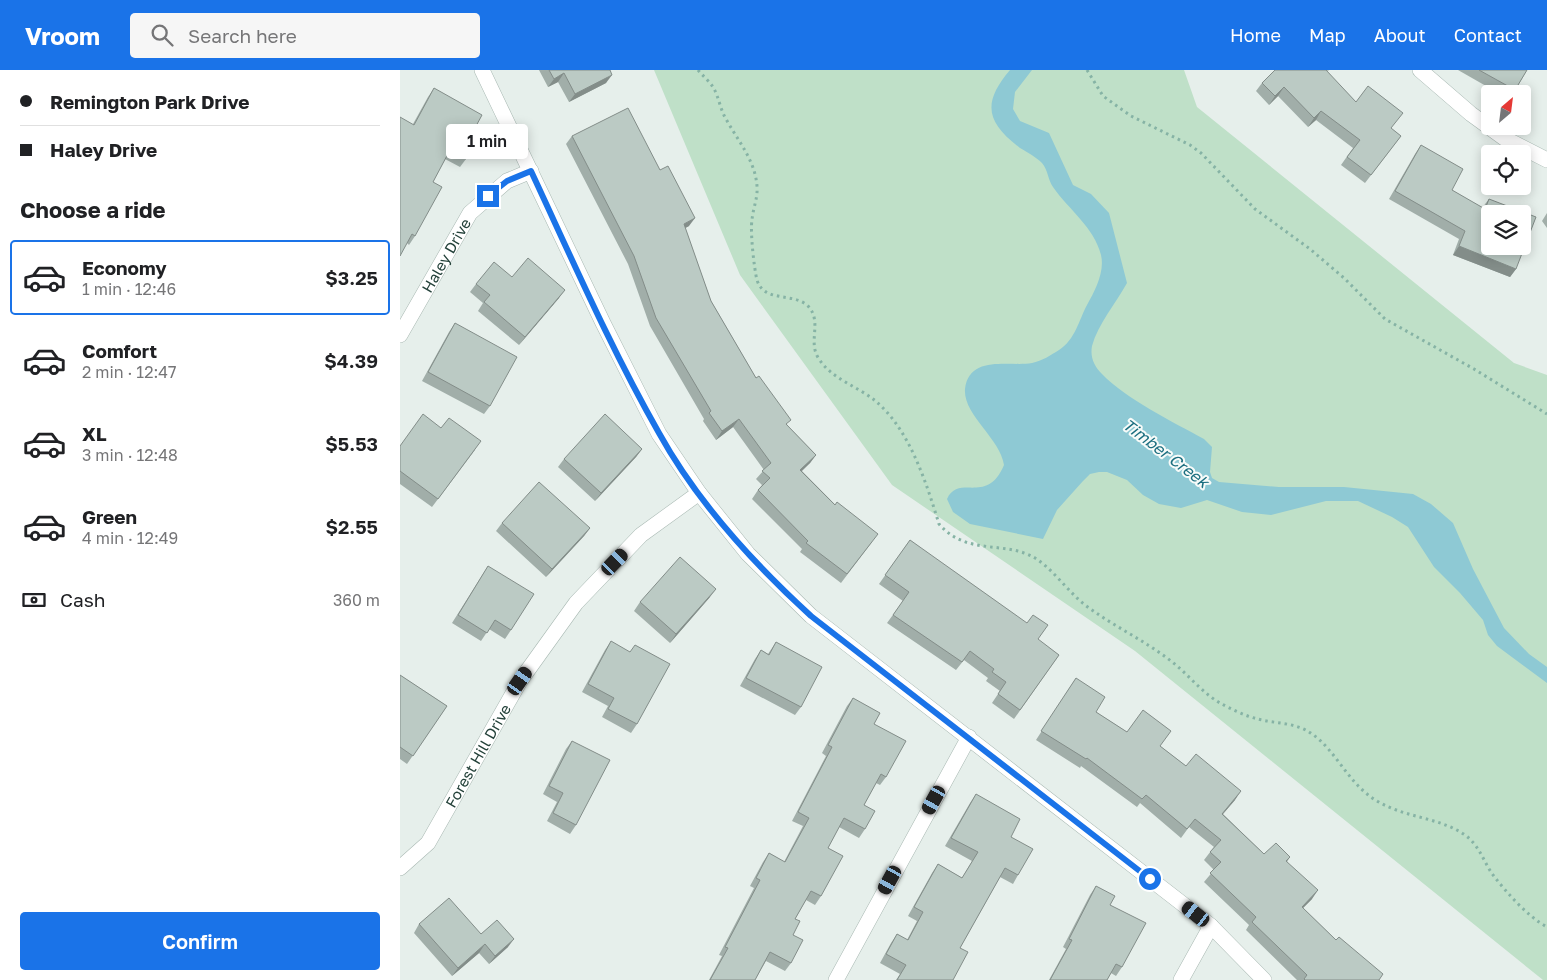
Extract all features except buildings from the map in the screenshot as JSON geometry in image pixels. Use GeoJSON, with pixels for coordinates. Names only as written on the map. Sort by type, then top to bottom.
{"type":"FeatureCollection","features":[{"type":"Feature","properties":{"kind":"street"},"geometry":{"type":"LineString","coordinates":[[482,70],[603,323],[659,434],[699,494],[748,554],[811,616],[1211,926],[1264,980]]}},
{"type":"Feature","properties":{"kind":"street"},"geometry":{"type":"LineString","coordinates":[[1420,70],[1504,138],[1547,160]]}},
{"type":"Feature","properties":{"kind":"street","name":"Haley Drive"},"geometry":{"type":"LineString","coordinates":[[400,335],[470,213],[507,181],[531,171]]}},
{"type":"Feature","properties":{"kind":"street","name":"Forest Hill Drive"},"geometry":{"type":"LineString","coordinates":[[400,868],[428,843],[520,681],[576,603],[641,535],[699,494]]}},
{"type":"Feature","properties":{"kind":"street"},"geometry":{"type":"LineString","coordinates":[[836,980],[969,737]]}},
{"type":"Feature","properties":{"kind":"street"},"geometry":{"type":"LineString","coordinates":[[1181,980],[1211,926]]}},
{"type":"Feature","properties":{"kind":"path"},"geometry":{"type":"LineString","coordinates":[[698,70],[713,87],[724,117],[752,163],[758,188],[751,234],[757,280],[761,288],[775,296],[800,301],[813,313],[816,319],[815,354],[826,368],[872,399],[891,417],[918,461],[939,524],[944,530],[952,537],[966,544],[1023,552],[1042,562],[1083,604],[1160,652],[1211,697],[1257,719],[1281,722],[1312,733],[1345,773],[1378,802],[1402,812],[1443,823],[1466,836],[1476,845],[1492,873],[1505,889],[1547,927]]}},
{"type":"Feature","properties":{"kind":"path"},"geometry":{"type":"LineString","coordinates":[[1087,70],[1103,96],[1131,116],[1190,145],[1255,209],[1310,249],[1344,278],[1385,319],[1547,414]]}},
{"type":"Feature","properties":{"kind":"green space"},"geometry":{"type":"Polygon","coordinates":[[[654,70],[1184,70],[1197,107],[1514,363],[1547,375],[1547,980],[1543,980],[1135,651],[892,485],[740,275],[654,70]]]}},
{"type":"Feature","properties":{"kind":"water","name":"Timber Creek"},"geometry":{"type":"Polygon","coordinates":[[[1010,70],[1032,70],[1015,92],[1013,109],[1020,121],[1049,133],[1073,185],[1091,194],[1109,213],[1127,283],[1103,322],[1092,346],[1092,358],[1099,371],[1137,401],[1204,439],[1212,447],[1210,472],[1212,478],[1219,482],[1279,487],[1344,487],[1413,494],[1431,504],[1453,523],[1473,569],[1504,628],[1529,654],[1547,667],[1547,683],[1497,646],[1488,635],[1483,620],[1434,567],[1408,527],[1358,501],[1326,501],[1271,515],[1242,512],[1207,500],[1181,508],[1159,504],[1143,495],[1127,480],[1107,472],[1099,472],[1090,474],[1057,510],[1043,539],[970,524],[953,512],[947,499],[952,492],[959,488],[982,487],[990,484],[1004,465],[996,445],[975,417],[966,399],[965,389],[968,378],[982,366],[1032,363],[1050,356],[1064,346],[1076,329],[1093,294],[1102,268],[1101,255],[1093,236],[1053,187],[1042,163],[1009,139],[995,121],[992,112],[992,102],[995,92],[1010,70]]]}},
{"type":"Feature","properties":{"kind":"route"},"geometry":{"type":"LineString","coordinates":[[488,196],[507,181],[531,171],[603,323],[659,434],[699,494],[748,554],[773,581],[811,616],[1150,879]]}}]}
